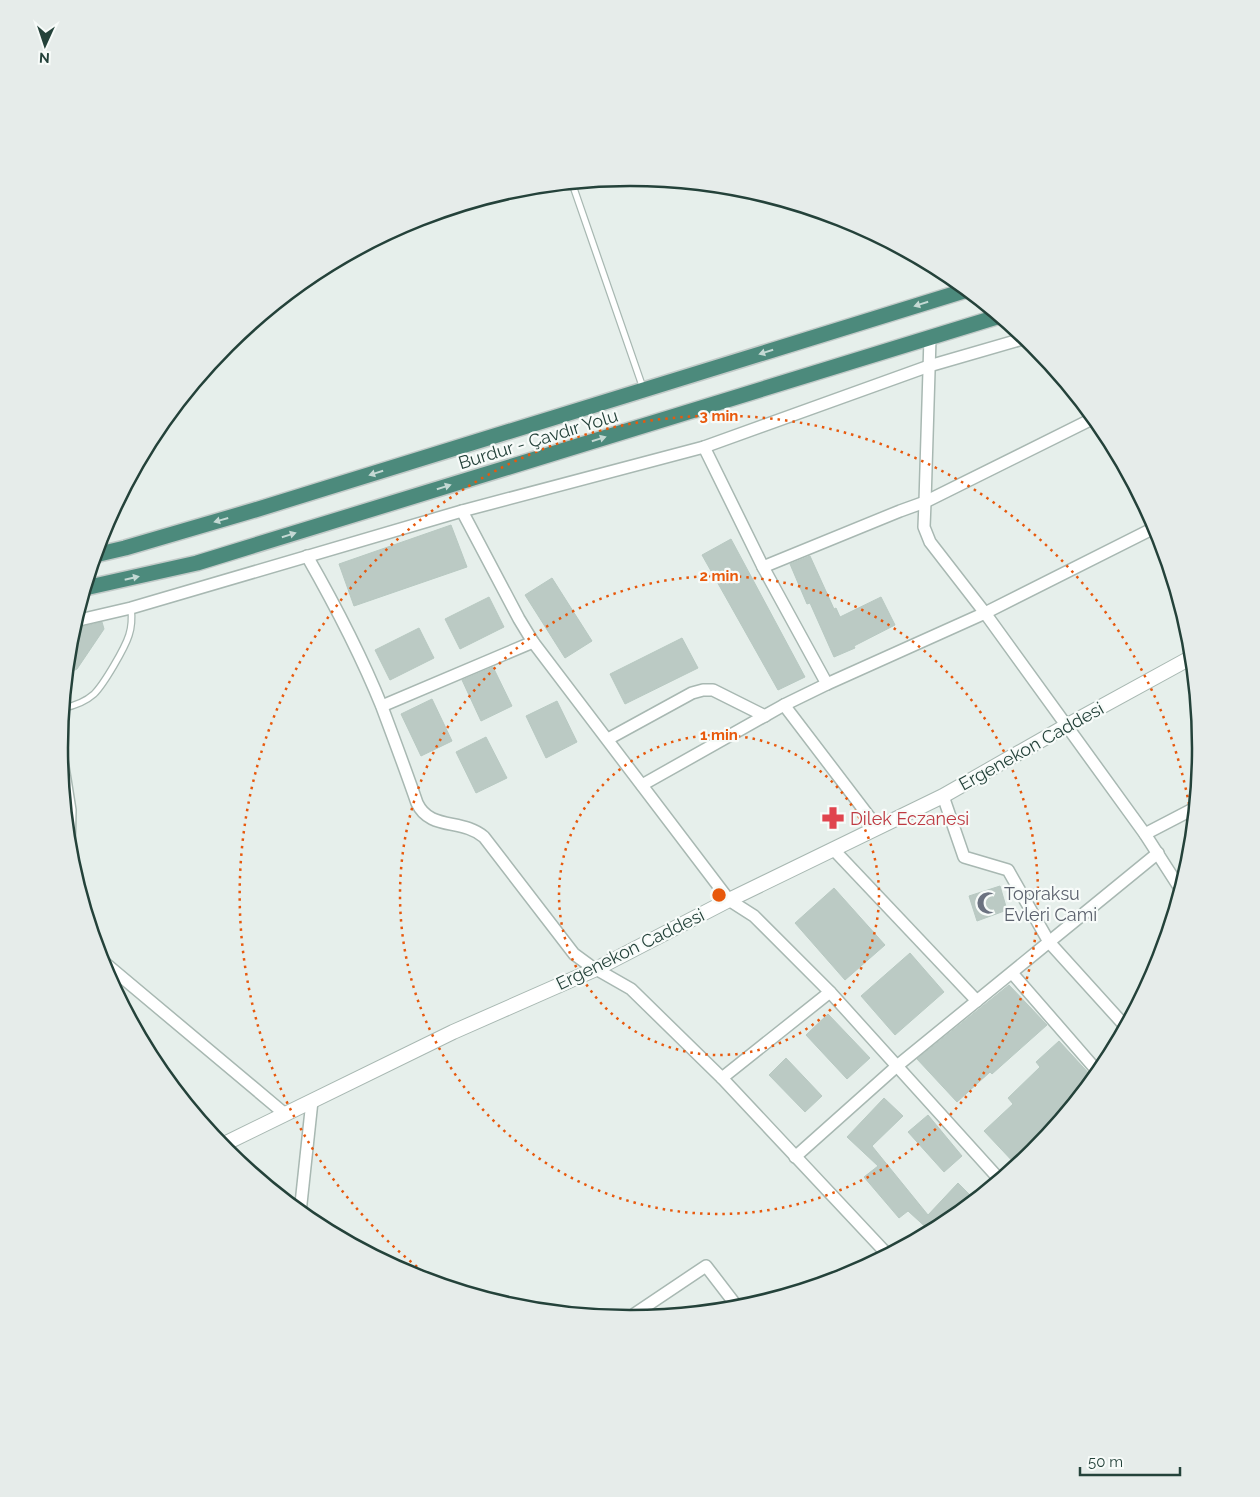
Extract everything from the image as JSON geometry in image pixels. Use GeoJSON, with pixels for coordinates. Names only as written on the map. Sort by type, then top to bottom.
{"type":"FeatureCollection","features":[{"type":"Feature","properties":{"kind":"highway","name":"Burdur - Çavdır Yolu"},"geometry":{"type":"LineString","coordinates":[[103,553],[255,510],[959,293]]}},
{"type":"Feature","properties":{"kind":"highway","name":"Burdur - Çavdır Yolu"},"geometry":{"type":"LineString","coordinates":[[92,586],[197,563],[992,319]]}},
{"type":"Feature","properties":{"kind":"street"},"geometry":{"type":"LineString","coordinates":[[930,338],[924,527],[930,542],[985,613],[1145,834],[1176,882]]}},
{"type":"Feature","properties":{"kind":"street"},"geometry":{"type":"LineString","coordinates":[[83,619],[131,608],[462,511],[704,447],[929,366],[1017,341]]}},
{"type":"Feature","properties":{"kind":"street"},"geometry":{"type":"LineString","coordinates":[[763,567],[925,502],[1087,421]]}},
{"type":"Feature","properties":{"kind":"street"},"geometry":{"type":"LineString","coordinates":[[704,447],[763,567],[827,684]]}},
{"type":"Feature","properties":{"kind":"street"},"geometry":{"type":"LineString","coordinates":[[462,511],[533,642],[729,900],[754,916],[830,992],[996,1175]]}},
{"type":"Feature","properties":{"kind":"street"},"geometry":{"type":"LineString","coordinates":[[642,785],[784,705],[985,613],[1149,531]]}},
{"type":"Feature","properties":{"kind":"street"},"geometry":{"type":"LineString","coordinates":[[307,556],[352,641],[382,706],[417,803],[423,813],[433,820],[468,827],[484,837],[567,945],[582,960],[631,988],[722,1078],[884,1250]]}},
{"type":"Feature","properties":{"kind":"street"},"geometry":{"type":"LineString","coordinates":[[382,706],[533,642]]}},
{"type":"Feature","properties":{"kind":"street","name":"Ergenekon Caddesi"},"geometry":{"type":"LineString","coordinates":[[228,1142],[453,1032],[596,969],[729,900],[944,796],[1186,661]]}},
{"type":"Feature","properties":{"kind":"street"},"geometry":{"type":"LineString","coordinates":[[608,739],[692,693],[703,690],[713,690],[764,716]]}},
{"type":"Feature","properties":{"kind":"street"},"geometry":{"type":"LineString","coordinates":[[784,705],[877,827]]}},
{"type":"Feature","properties":{"kind":"street"},"geometry":{"type":"LineString","coordinates":[[944,796],[964,858],[1008,870],[1049,942],[1122,1021]]}},
{"type":"Feature","properties":{"kind":"street"},"geometry":{"type":"LineString","coordinates":[[1145,834],[1189,811]]}},
{"type":"Feature","properties":{"kind":"street"},"geometry":{"type":"LineString","coordinates":[[833,849],[977,1001]]}},
{"type":"Feature","properties":{"kind":"street"},"geometry":{"type":"LineString","coordinates":[[795,1157],[897,1066],[1158,853]]}},
{"type":"Feature","properties":{"kind":"street"},"geometry":{"type":"LineString","coordinates":[[113,969],[285,1114]]}},
{"type":"Feature","properties":{"kind":"street"},"geometry":{"type":"LineString","coordinates":[[1012,973],[1094,1067]]}},
{"type":"Feature","properties":{"kind":"street"},"geometry":{"type":"LineString","coordinates":[[722,1078],[830,992]]}},
{"type":"Feature","properties":{"kind":"street"},"geometry":{"type":"LineString","coordinates":[[301,1204],[312,1101]]}},
{"type":"Feature","properties":{"kind":"street"},"geometry":{"type":"LineString","coordinates":[[639,1311],[706,1266],[733,1301]]}},
{"type":"Feature","properties":{"kind":"lane"},"geometry":{"type":"LineString","coordinates":[[574,189],[643,390]]}},
{"type":"Feature","properties":{"kind":"lane"},"geometry":{"type":"LineString","coordinates":[[69,706],[88,699],[103,683],[129,636],[131,608]]}},
{"type":"Feature","properties":{"kind":"building"},"geometry":{"type":"Polygon","coordinates":[[[451,525],[467,567],[354,606],[339,564],[451,525]]]}},
{"type":"Feature","properties":{"kind":"building"},"geometry":{"type":"Polygon","coordinates":[[[731,539],[805,677],[778,690],[702,555],[731,539]]]}},
{"type":"Feature","properties":{"kind":"building"},"geometry":{"type":"Polygon","coordinates":[[[810,556],[834,609],[836,608],[840,617],[881,597],[895,625],[854,646],[855,648],[834,657],[810,603],[807,604],[790,564],[810,556]]]}},
{"type":"Feature","properties":{"kind":"building"},"geometry":{"type":"Polygon","coordinates":[[[552,578],[592,641],[565,658],[525,595],[552,578]]]}},
{"type":"Feature","properties":{"kind":"building"},"geometry":{"type":"Polygon","coordinates":[[[489,597],[504,627],[460,649],[445,619],[489,597]]]}},
{"type":"Feature","properties":{"kind":"building"},"geometry":{"type":"Polygon","coordinates":[[[102,622],[104,629],[77,669],[73,671],[78,639],[81,627],[102,622]]]}},
{"type":"Feature","properties":{"kind":"building"},"geometry":{"type":"Polygon","coordinates":[[[419,628],[434,658],[390,680],[375,650],[419,628]]]}},
{"type":"Feature","properties":{"kind":"building"},"geometry":{"type":"Polygon","coordinates":[[[682,638],[698,668],[625,704],[610,674],[682,638]]]}},
{"type":"Feature","properties":{"kind":"building"},"geometry":{"type":"Polygon","coordinates":[[[493,667],[512,706],[481,721],[462,680],[493,667]]]}},
{"type":"Feature","properties":{"kind":"building"},"geometry":{"type":"Polygon","coordinates":[[[432,699],[452,741],[421,756],[401,714],[432,699]]]}},
{"type":"Feature","properties":{"kind":"building"},"geometry":{"type":"Polygon","coordinates":[[[557,701],[577,742],[546,758],[526,716],[557,701]]]}},
{"type":"Feature","properties":{"kind":"building"},"geometry":{"type":"Polygon","coordinates":[[[486,737],[507,778],[476,793],[456,752],[486,737]]]}},
{"type":"Feature","properties":{"kind":"building","name":"Topraksu Evleri Cami"},"geometry":{"type":"Polygon","coordinates":[[[1000,886],[1007,910],[977,921],[969,896],[1000,886]]]}},
{"type":"Feature","properties":{"kind":"building"},"geometry":{"type":"Polygon","coordinates":[[[834,888],[885,945],[845,980],[795,923],[834,888]]]}},
{"type":"Feature","properties":{"kind":"building"},"geometry":{"type":"Polygon","coordinates":[[[910,953],[944,992],[895,1035],[861,996],[910,953]]]}},
{"type":"Feature","properties":{"kind":"building"},"geometry":{"type":"Polygon","coordinates":[[[1009,985],[1047,1025],[957,1102],[917,1059],[1009,985]]]}},
{"type":"Feature","properties":{"kind":"building"},"geometry":{"type":"Polygon","coordinates":[[[828,1014],[870,1058],[847,1079],[806,1035],[828,1014]]]}},
{"type":"Feature","properties":{"kind":"building"},"geometry":{"type":"Polygon","coordinates":[[[1059,1041],[1089,1073],[1053,1119],[1012,1161],[984,1131],[1013,1104],[1008,1098],[1040,1067],[1036,1062],[1059,1041]]]}},
{"type":"Feature","properties":{"kind":"building"},"geometry":{"type":"Polygon","coordinates":[[[786,1058],[822,1096],[805,1112],[769,1075],[786,1058]]]}},
{"type":"Feature","properties":{"kind":"building"},"geometry":{"type":"Polygon","coordinates":[[[884,1098],[903,1116],[872,1146],[928,1215],[958,1183],[971,1196],[925,1227],[908,1211],[899,1218],[864,1177],[878,1166],[847,1137],[884,1098]]]}},
{"type":"Feature","properties":{"kind":"building"},"geometry":{"type":"Polygon","coordinates":[[[928,1115],[962,1156],[944,1172],[908,1132],[928,1115]]]}},
{"type":"Feature","properties":{"kind":"place","name":"Dilek Eczanesi"},"geometry":{"type":"Point","coordinates":[833,818]}},
{"type":"Feature","properties":{"kind":"place","name":"Topraksu Evleri Cami"},"geometry":{"type":"Point","coordinates":[988,903]}}]}
